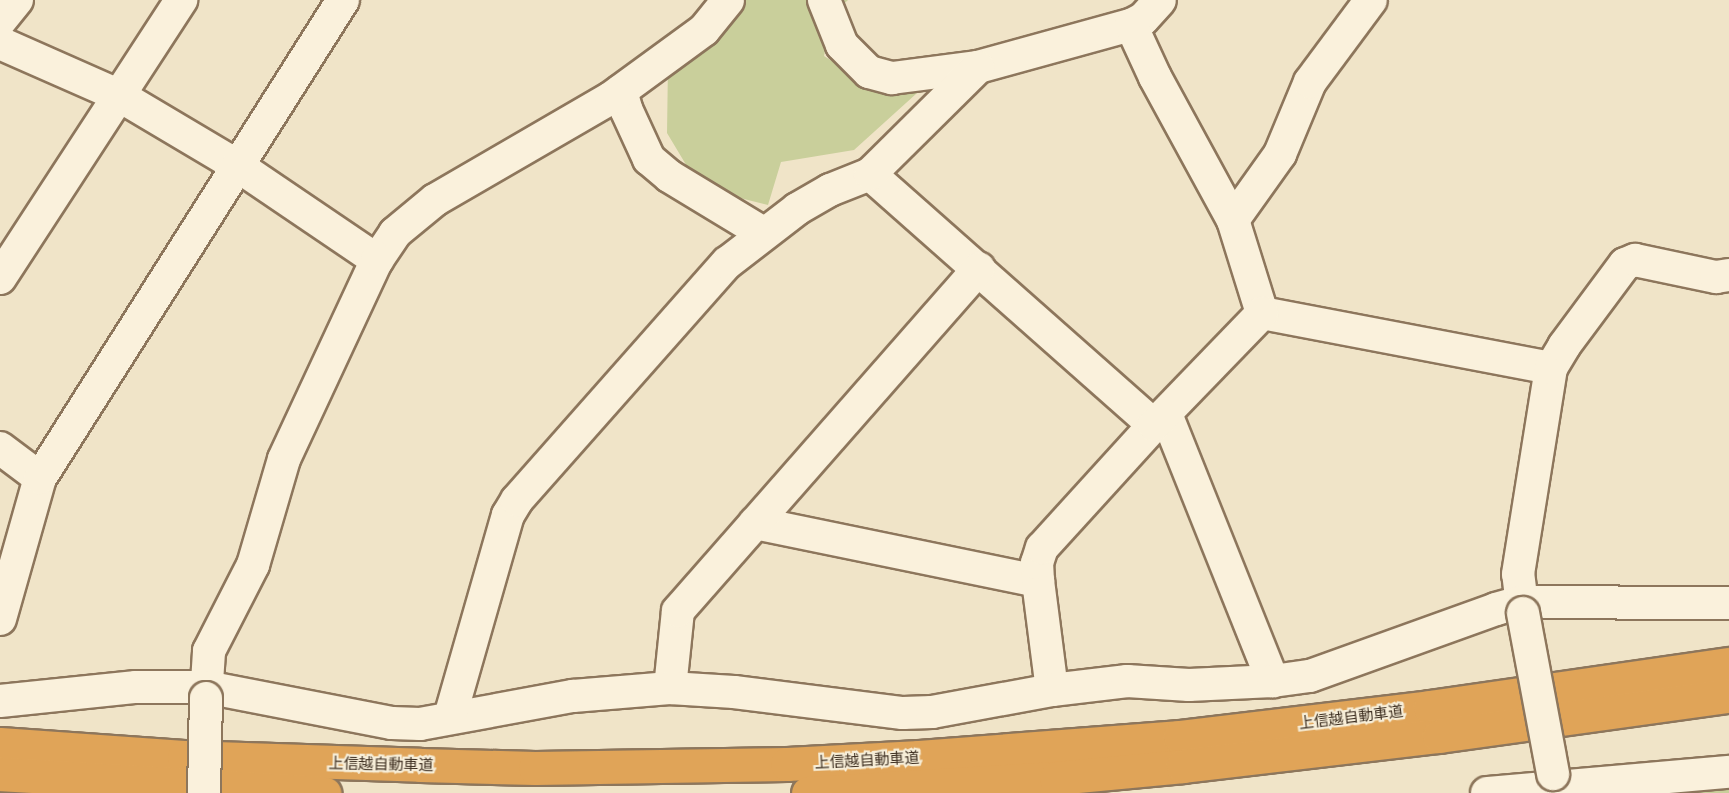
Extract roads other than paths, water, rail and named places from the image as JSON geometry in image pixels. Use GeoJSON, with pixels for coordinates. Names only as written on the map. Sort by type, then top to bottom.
{"type":"FeatureCollection","features":[{"type":"Feature","properties":{"kind":"highway","name":"上信越自動車道"},"geometry":{"type":"LineString","coordinates":[[0,744],[184,757],[535,768],[798,763],[931,757],[1180,737],[1430,707],[1729,664]]}},
{"type":"Feature","properties":{"kind":"highway","name":"上信越自動車道"},"geometry":{"type":"LineString","coordinates":[[808,793],[1056,778],[1207,764],[1439,736],[1729,696]]}},
{"type":"Feature","properties":{"kind":"highway","name":"上信越自動車道"},"geometry":{"type":"LineString","coordinates":[[0,774],[324,793]]}},
{"type":"Feature","properties":{"kind":"street"},"geometry":{"type":"LineString","coordinates":[[0,21],[17,0]]}},
{"type":"Feature","properties":{"kind":"street"},"geometry":{"type":"LineString","coordinates":[[0,278],[181,0]]}},
{"type":"Feature","properties":{"kind":"street"},"geometry":{"type":"LineString","coordinates":[[0,619],[40,478],[343,0]]}},
{"type":"Feature","properties":{"kind":"street"},"geometry":{"type":"LineString","coordinates":[[204,793],[208,651],[253,565],[284,459],[377,260],[395,233],[435,200],[621,91],[704,30],[728,0]]}},
{"type":"Feature","properties":{"kind":"street"},"geometry":{"type":"LineString","coordinates":[[824,0],[842,45],[869,72],[892,78],[978,67],[1131,25],[1143,19],[1160,0]]}},
{"type":"Feature","properties":{"kind":"street"},"geometry":{"type":"LineString","coordinates":[[1233,220],[1280,154],[1310,82],[1371,0]]}},
{"type":"Feature","properties":{"kind":"street"},"geometry":{"type":"LineString","coordinates":[[1131,25],[1155,77],[1233,220],[1262,313]]}},
{"type":"Feature","properties":{"kind":"street"},"geometry":{"type":"LineString","coordinates":[[0,43],[120,96],[238,166],[377,260]]}},
{"type":"Feature","properties":{"kind":"street"},"geometry":{"type":"LineString","coordinates":[[450,717],[508,515],[518,500],[727,263],[763,234],[830,190],[870,174],[978,67]]}},
{"type":"Feature","properties":{"kind":"street"},"geometry":{"type":"LineString","coordinates":[[621,91],[626,109],[649,159],[669,176],[763,234]]}},
{"type":"Feature","properties":{"kind":"street"},"geometry":{"type":"LineString","coordinates":[[870,174],[1160,420],[1273,681]]}},
{"type":"Feature","properties":{"kind":"street"},"geometry":{"type":"LineString","coordinates":[[1555,782],[1522,608],[1518,574],[1551,368],[1564,346],[1625,264],[1635,260],[1716,277],[1729,274]]}},
{"type":"Feature","properties":{"kind":"street"},"geometry":{"type":"LineString","coordinates":[[670,688],[678,611],[979,268]]}},
{"type":"Feature","properties":{"kind":"street"},"geometry":{"type":"LineString","coordinates":[[1262,313],[1551,368]]}},
{"type":"Feature","properties":{"kind":"street"},"geometry":{"type":"LineString","coordinates":[[1052,690],[1038,581],[1037,562],[1042,548],[1262,313]]}},
{"type":"Feature","properties":{"kind":"street"},"geometry":{"type":"LineString","coordinates":[[0,448],[40,478]]}},
{"type":"Feature","properties":{"kind":"street"},"geometry":{"type":"LineString","coordinates":[[755,523],[1038,581]]}},
{"type":"Feature","properties":{"kind":"street"},"geometry":{"type":"LineString","coordinates":[[0,701],[136,687],[206,693],[392,723],[420,724],[573,696],[670,688],[734,692],[903,713],[932,712],[1052,690],[1127,681],[1189,685],[1273,681],[1310,676],[1496,609],[1729,603]]}},
{"type":"Feature","properties":{"kind":"street"},"geometry":{"type":"LineString","coordinates":[[1487,793],[1555,782],[1729,772]]}}]}
